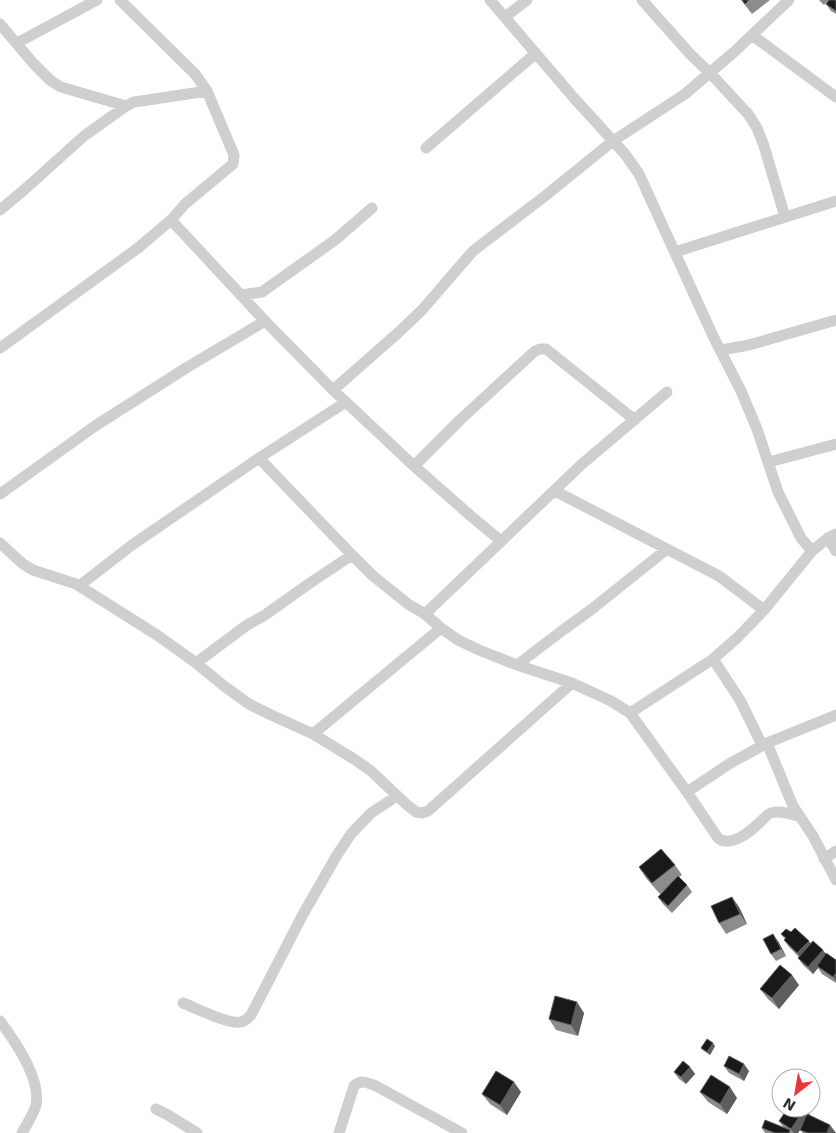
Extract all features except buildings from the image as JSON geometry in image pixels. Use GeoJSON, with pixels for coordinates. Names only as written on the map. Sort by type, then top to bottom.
{"type":"FeatureCollection","features":[{"type":"Feature","properties":{"kind":"street"},"geometry":{"type":"LineString","coordinates":[[17,44],[97,0]]}},
{"type":"Feature","properties":{"kind":"street"},"geometry":{"type":"LineString","coordinates":[[0,348],[131,254],[171,220],[185,204],[233,164],[235,159],[208,91],[195,74],[120,0]]}},
{"type":"Feature","properties":{"kind":"street"},"geometry":{"type":"LineString","coordinates":[[490,0],[535,54],[625,154],[639,174],[720,350],[748,406],[778,492],[801,538],[812,551]]}},
{"type":"Feature","properties":{"kind":"street"},"geometry":{"type":"LineString","coordinates":[[505,17],[528,0]]}},
{"type":"Feature","properties":{"kind":"street"},"geometry":{"type":"LineString","coordinates":[[642,0],[691,55],[748,114],[757,128],[764,146],[785,217]]}},
{"type":"Feature","properties":{"kind":"street"},"geometry":{"type":"LineString","coordinates":[[333,390],[422,310],[473,251],[613,141],[684,94],[710,73],[789,0]]}},
{"type":"Feature","properties":{"kind":"street"},"geometry":{"type":"LineString","coordinates":[[0,24],[33,64],[61,87],[126,106]]}},
{"type":"Feature","properties":{"kind":"street"},"geometry":{"type":"LineString","coordinates":[[752,35],[836,97]]}},
{"type":"Feature","properties":{"kind":"street"},"geometry":{"type":"LineString","coordinates":[[426,148],[535,54]]}},
{"type":"Feature","properties":{"kind":"street"},"geometry":{"type":"LineString","coordinates":[[0,210],[84,136],[126,106],[134,102],[208,91]]}},
{"type":"Feature","properties":{"kind":"street"},"geometry":{"type":"LineString","coordinates":[[675,252],[836,201]]}},
{"type":"Feature","properties":{"kind":"street"},"geometry":{"type":"LineString","coordinates":[[241,295],[262,292],[335,240],[372,208]]}},
{"type":"Feature","properties":{"kind":"street"},"geometry":{"type":"LineString","coordinates":[[171,220],[254,310],[333,390],[414,466],[501,541]]}},
{"type":"Feature","properties":{"kind":"street"},"geometry":{"type":"LineString","coordinates":[[254,310],[262,292]]}},
{"type":"Feature","properties":{"kind":"street"},"geometry":{"type":"LineString","coordinates":[[720,350],[749,345],[836,320]]}},
{"type":"Feature","properties":{"kind":"street"},"geometry":{"type":"LineString","coordinates":[[0,494],[94,426],[265,321]]}},
{"type":"Feature","properties":{"kind":"street"},"geometry":{"type":"LineString","coordinates":[[414,466],[518,366],[540,349],[546,349],[634,420]]}},
{"type":"Feature","properties":{"kind":"street"},"geometry":{"type":"LineString","coordinates":[[425,614],[582,464],[667,392]]}},
{"type":"Feature","properties":{"kind":"street"},"geometry":{"type":"LineString","coordinates":[[79,586],[132,545],[259,458],[346,402]]}},
{"type":"Feature","properties":{"kind":"street"},"geometry":{"type":"LineString","coordinates":[[768,462],[836,444]]}},
{"type":"Feature","properties":{"kind":"street"},"geometry":{"type":"LineString","coordinates":[[259,458],[372,575],[458,640],[517,665],[572,683],[611,701],[630,713],[722,841],[727,842],[740,838],[768,814],[773,812],[798,816]]}},
{"type":"Feature","properties":{"kind":"street"},"geometry":{"type":"LineString","coordinates":[[555,491],[719,576],[764,610]]}},
{"type":"Feature","properties":{"kind":"street"},"geometry":{"type":"LineString","coordinates":[[630,713],[712,659],[737,638],[764,610],[812,551],[832,536],[836,551]]}},
{"type":"Feature","properties":{"kind":"street"},"geometry":{"type":"LineString","coordinates":[[0,543],[23,564],[33,570],[79,586],[157,635],[249,704],[313,734],[354,759],[371,771],[416,812],[428,811],[572,683]]}},
{"type":"Feature","properties":{"kind":"street"},"geometry":{"type":"LineString","coordinates":[[517,665],[632,578],[667,548]]}},
{"type":"Feature","properties":{"kind":"street"},"geometry":{"type":"LineString","coordinates":[[196,663],[247,625],[265,615],[352,555]]}},
{"type":"Feature","properties":{"kind":"street"},"geometry":{"type":"LineString","coordinates":[[313,734],[441,628]]}},
{"type":"Feature","properties":{"kind":"street"},"geometry":{"type":"LineString","coordinates":[[712,659],[740,700],[765,744],[798,816],[813,836],[836,880]]}},
{"type":"Feature","properties":{"kind":"street"},"geometry":{"type":"LineString","coordinates":[[688,792],[729,764],[765,744],[836,715]]}},
{"type":"Feature","properties":{"kind":"street"},"geometry":{"type":"LineString","coordinates":[[183,1003],[221,1019],[236,1023],[242,1022],[251,1015],[302,916],[351,834],[371,813],[397,796]]}},
{"type":"Feature","properties":{"kind":"street"},"geometry":{"type":"LineString","coordinates":[[824,859],[836,851]]}},
{"type":"Feature","properties":{"kind":"street"},"geometry":{"type":"LineString","coordinates":[[0,1021],[29,1068],[36,1084],[37,1094],[34,1110],[22,1133]]}},
{"type":"Feature","properties":{"kind":"street"},"geometry":{"type":"LineString","coordinates":[[339,1133],[354,1086],[358,1082],[366,1082],[462,1133]]}},
{"type":"Feature","properties":{"kind":"street"},"geometry":{"type":"LineString","coordinates":[[156,1109],[197,1133]]}}]}
